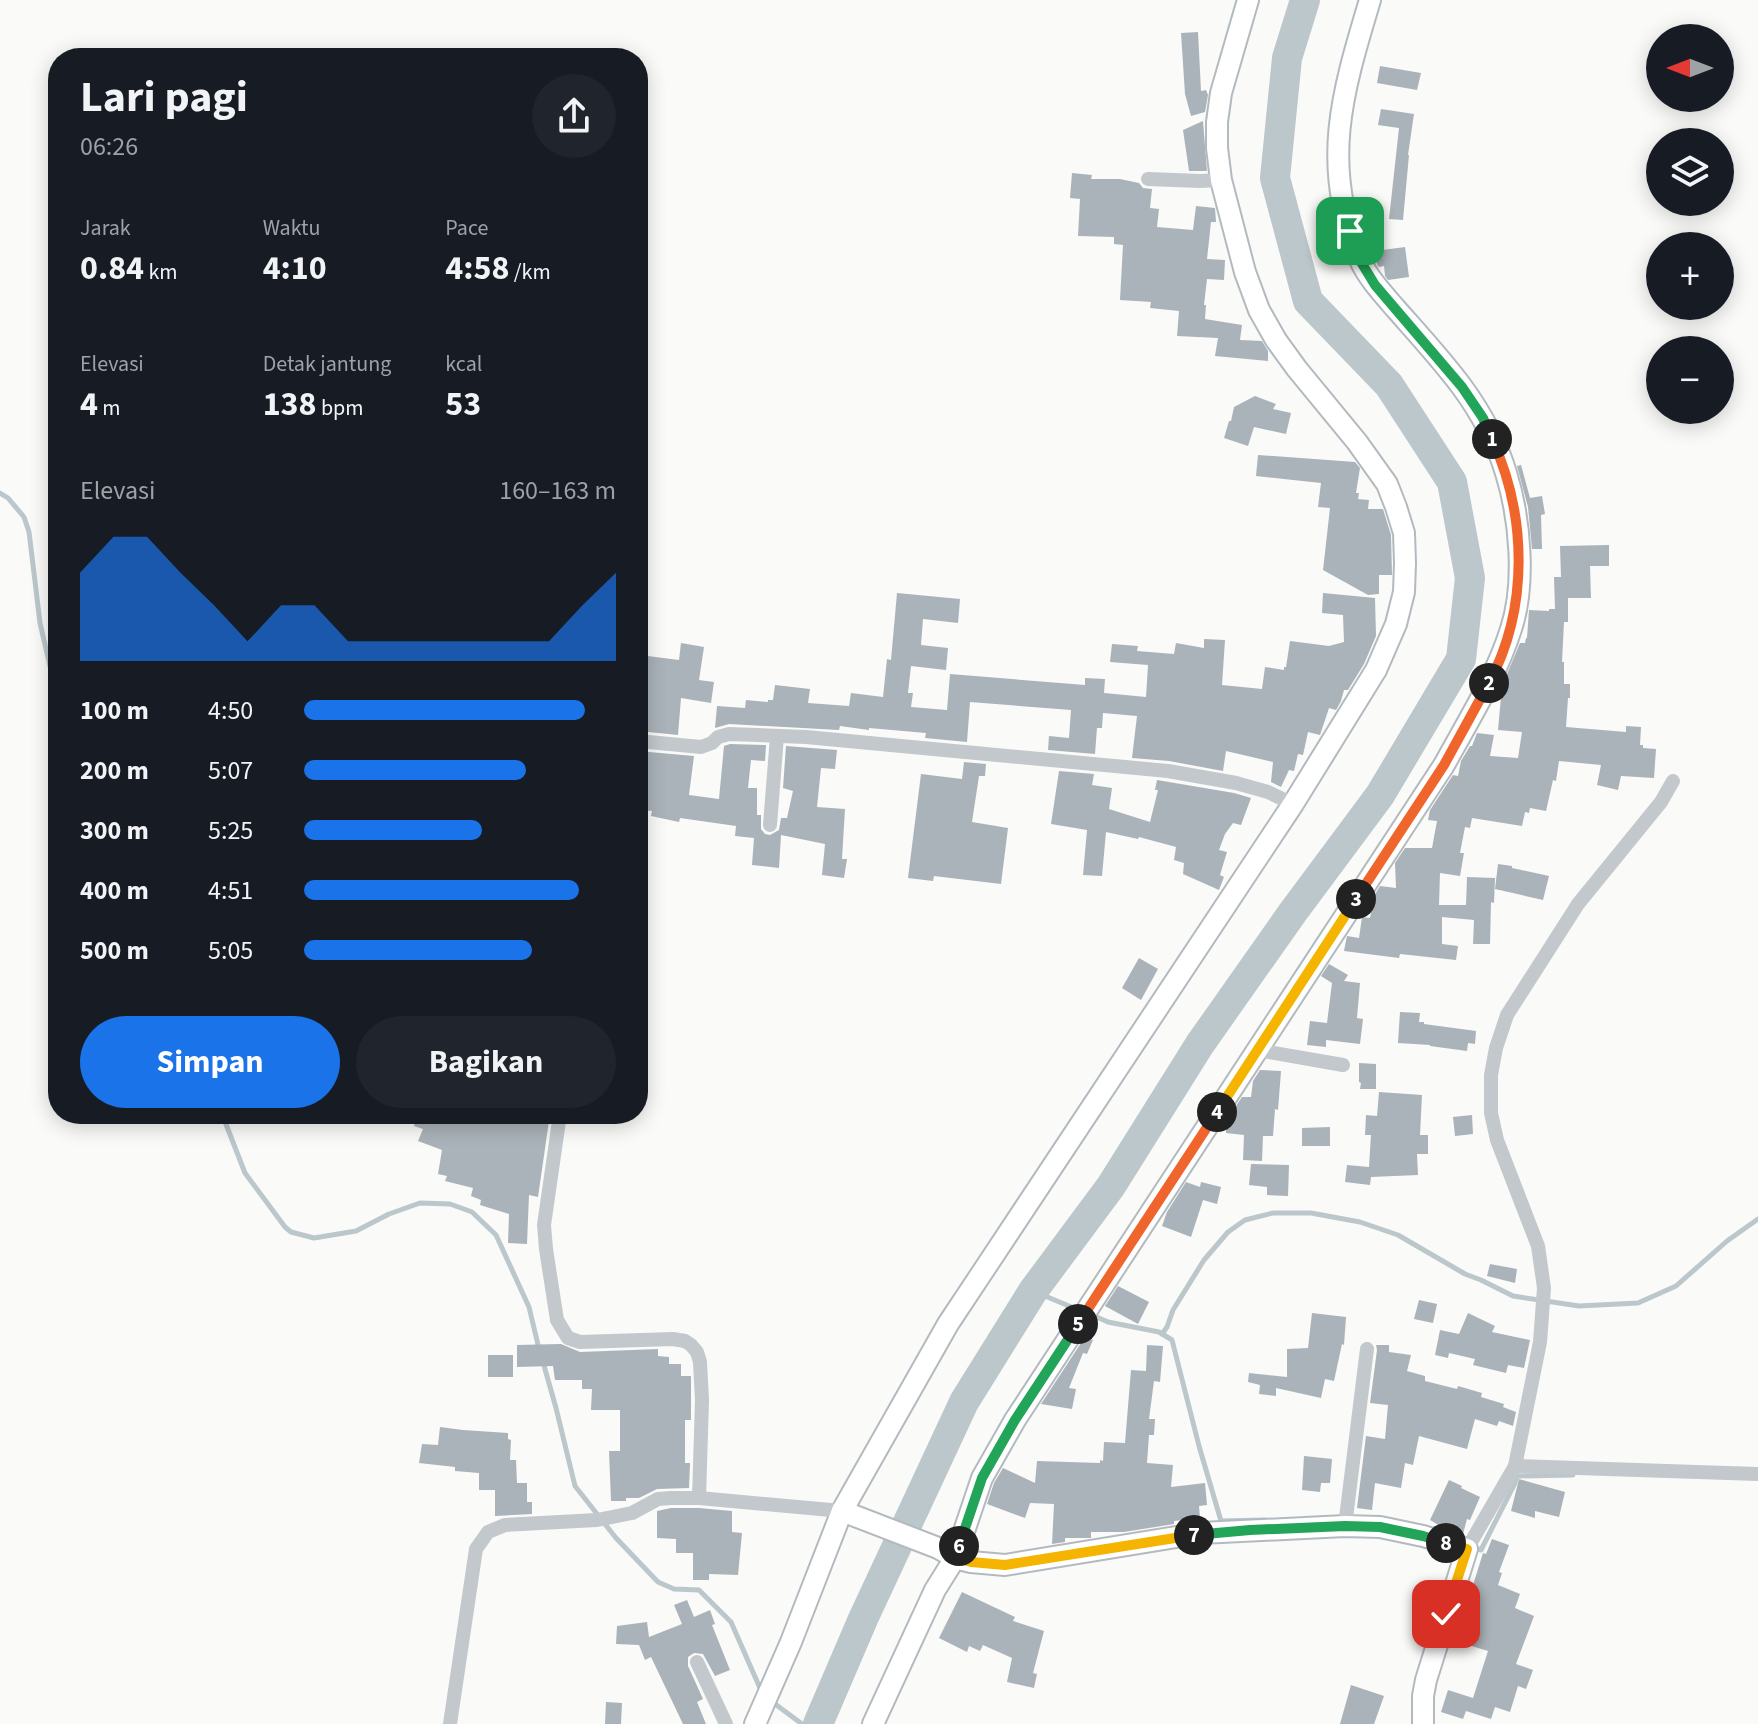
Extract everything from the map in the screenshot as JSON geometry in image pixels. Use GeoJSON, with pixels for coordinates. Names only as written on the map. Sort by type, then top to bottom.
{"type":"FeatureCollection","features":[{"type":"Feature","properties":{"kind":"street"},"geometry":{"type":"LineString","coordinates":[[755,1724],[849,1514],[948,1324],[1293,804],[1376,670],[1396,624],[1404,592],[1404,533],[1387,484],[1297,369],[1259,310],[1245,272],[1221,180],[1217,135],[1221,93],[1248,0]]}},
{"type":"Feature","properties":{"kind":"street"},"geometry":{"type":"LineString","coordinates":[[873,1724],[935,1590],[947,1553],[982,1478],[1015,1420],[1444,765],[1492,677],[1512,628],[1519,566],[1517,531],[1506,472],[1498,450],[1483,418],[1462,387],[1375,285],[1361,262],[1343,205],[1337,143],[1342,99],[1370,0]]}},
{"type":"Feature","properties":{"kind":"street"},"geometry":{"type":"LineString","coordinates":[[1148,179],[1221,180]]}},
{"type":"Feature","properties":{"kind":"street"},"geometry":{"type":"LineString","coordinates":[[648,742],[701,747],[729,734],[806,737],[1168,771],[1247,786],[1293,804]]}},
{"type":"Feature","properties":{"kind":"street"},"geometry":{"type":"LineString","coordinates":[[770,825],[777,736]]}},
{"type":"Feature","properties":{"kind":"street"},"geometry":{"type":"LineString","coordinates":[[1423,1724],[1426,1680],[1467,1549],[1515,1466],[1540,1342],[1544,1288],[1538,1246],[1497,1140],[1491,1113],[1491,1075],[1496,1048],[1507,1015],[1578,904],[1661,802],[1673,781]]}},
{"type":"Feature","properties":{"kind":"street"},"geometry":{"type":"LineString","coordinates":[[1257,1050],[1343,1065]]}},
{"type":"Feature","properties":{"kind":"street"},"geometry":{"type":"LineString","coordinates":[[559,1124],[544,1225],[557,1320],[568,1338],[580,1342],[673,1339],[685,1341],[697,1352],[702,1400],[699,1498]]}},
{"type":"Feature","properties":{"kind":"street"},"geometry":{"type":"LineString","coordinates":[[1345,1526],[1367,1349]]}},
{"type":"Feature","properties":{"kind":"street"},"geometry":{"type":"LineString","coordinates":[[1515,1466],[1758,1474]]}},
{"type":"Feature","properties":{"kind":"street"},"geometry":{"type":"LineString","coordinates":[[450,1724],[476,1549],[488,1532],[505,1525],[597,1520],[632,1513],[658,1499],[699,1498],[849,1514],[971,1562],[1005,1565],[1201,1533],[1345,1526],[1380,1527],[1467,1549]]}},
{"type":"Feature","properties":{"kind":"street"},"geometry":{"type":"LineString","coordinates":[[697,1662],[726,1724]]}},
{"type":"Feature","properties":{"kind":"building"},"geometry":{"type":"Polygon","coordinates":[[[1198,32],[1201,91],[1206,90],[1208,95],[1205,112],[1191,116],[1185,94],[1181,33],[1198,32]]]}},
{"type":"Feature","properties":{"kind":"building"},"geometry":{"type":"Polygon","coordinates":[[[1380,66],[1421,73],[1417,90],[1377,83],[1380,66]]]}},
{"type":"Feature","properties":{"kind":"building"},"geometry":{"type":"Polygon","coordinates":[[[1381,109],[1414,114],[1403,220],[1389,219],[1399,128],[1378,125],[1381,109]]]}},
{"type":"Feature","properties":{"kind":"building"},"geometry":{"type":"Polygon","coordinates":[[[1203,121],[1207,171],[1189,171],[1183,130],[1203,121]]]}},
{"type":"Feature","properties":{"kind":"building"},"geometry":{"type":"Polygon","coordinates":[[[1072,173],[1092,175],[1091,179],[1120,179],[1152,189],[1150,208],[1159,209],[1157,227],[1193,230],[1196,206],[1215,208],[1216,222],[1211,222],[1207,259],[1225,260],[1224,280],[1207,279],[1205,319],[1242,325],[1240,340],[1262,341],[1268,351],[1268,361],[1215,356],[1218,338],[1177,336],[1179,311],[1150,308],[1151,302],[1120,300],[1123,245],[1114,244],[1114,237],[1078,236],[1080,199],[1070,198],[1072,173]]]}},
{"type":"Feature","properties":{"kind":"building"},"geometry":{"type":"Polygon","coordinates":[[[1405,247],[1409,277],[1388,280],[1384,266],[1377,264],[1375,251],[1405,247]]]}},
{"type":"Feature","properties":{"kind":"building"},"geometry":{"type":"Polygon","coordinates":[[[1255,396],[1276,404],[1273,409],[1291,413],[1286,434],[1254,427],[1248,446],[1224,438],[1234,407],[1255,396]]]}},
{"type":"Feature","properties":{"kind":"building"},"geometry":{"type":"Polygon","coordinates":[[[1258,455],[1355,462],[1360,468],[1358,499],[1369,500],[1368,509],[1383,509],[1391,535],[1392,575],[1379,575],[1379,594],[1368,595],[1323,570],[1330,508],[1318,507],[1321,483],[1256,476],[1258,455]]]}},
{"type":"Feature","properties":{"kind":"building"},"geometry":{"type":"Polygon","coordinates":[[[1521,465],[1530,498],[1542,496],[1545,514],[1541,515],[1542,549],[1532,549],[1528,507],[1517,466],[1521,465]]]}},
{"type":"Feature","properties":{"kind":"building"},"geometry":{"type":"Polygon","coordinates":[[[1609,545],[1609,566],[1590,566],[1591,598],[1568,598],[1562,662],[1564,684],[1570,684],[1566,727],[1626,732],[1626,726],[1641,727],[1640,745],[1656,749],[1654,778],[1621,776],[1618,790],[1597,785],[1601,765],[1559,761],[1546,811],[1530,808],[1529,813],[1525,812],[1522,826],[1472,818],[1470,828],[1465,827],[1460,876],[1440,873],[1439,905],[1466,905],[1467,877],[1495,878],[1490,944],[1473,944],[1474,920],[1442,917],[1442,944],[1458,946],[1456,960],[1400,954],[1399,958],[1344,951],[1347,936],[1359,938],[1362,917],[1370,918],[1374,896],[1380,886],[1396,888],[1395,863],[1405,848],[1432,848],[1437,821],[1428,820],[1430,810],[1453,775],[1458,776],[1461,761],[1477,733],[1494,735],[1490,756],[1518,758],[1522,732],[1498,730],[1502,686],[1507,687],[1507,674],[1520,643],[1525,643],[1527,638],[1529,610],[1555,609],[1554,577],[1561,577],[1560,546],[1609,545]]]}},
{"type":"Feature","properties":{"kind":"building"},"geometry":{"type":"Polygon","coordinates":[[[897,593],[960,599],[958,623],[923,619],[921,645],[948,648],[946,670],[911,666],[908,693],[913,693],[911,707],[947,710],[950,674],[1085,685],[1085,678],[1105,679],[1104,693],[1146,697],[1148,665],[1110,662],[1112,644],[1138,646],[1137,651],[1174,654],[1176,643],[1204,648],[1204,639],[1225,640],[1222,685],[1262,689],[1265,667],[1284,670],[1286,667],[1290,641],[1329,646],[1344,642],[1343,615],[1322,613],[1323,593],[1375,598],[1376,636],[1364,664],[1348,690],[1344,690],[1336,710],[1329,708],[1320,735],[1308,732],[1303,755],[1298,754],[1294,771],[1289,770],[1281,787],[1271,782],[1273,762],[1226,751],[1223,771],[1132,758],[1137,716],[1103,713],[1102,728],[1097,728],[1095,754],[1048,750],[1049,736],[1069,738],[1071,710],[970,702],[967,742],[925,738],[926,733],[840,726],[839,730],[729,724],[715,728],[717,706],[745,708],[746,700],[768,702],[773,700],[775,685],[810,689],[808,703],[849,706],[851,693],[883,697],[887,659],[891,660],[897,593]]]}},
{"type":"Feature","properties":{"kind":"building"},"geometry":{"type":"Polygon","coordinates":[[[681,643],[704,647],[699,680],[714,682],[711,703],[681,698],[678,735],[648,732],[648,656],[679,660],[681,643]]]}},
{"type":"Feature","properties":{"kind":"building"},"geometry":{"type":"Polygon","coordinates":[[[766,745],[765,761],[751,760],[748,788],[757,788],[757,815],[761,815],[761,829],[770,835],[779,830],[781,818],[787,818],[793,791],[783,788],[786,746],[837,750],[835,769],[821,768],[817,807],[845,809],[842,859],[847,859],[844,878],[822,875],[825,844],[781,835],[779,868],[752,865],[754,838],[735,836],[736,826],[680,818],[679,822],[651,816],[652,811],[648,811],[648,752],[694,756],[689,795],[719,799],[724,746],[766,745]]]}},
{"type":"Feature","properties":{"kind":"building"},"geometry":{"type":"Polygon","coordinates":[[[964,762],[986,764],[985,776],[979,776],[972,822],[1008,828],[1001,884],[934,876],[933,881],[908,878],[921,774],[962,779],[964,762]]]}},
{"type":"Feature","properties":{"kind":"building"},"geometry":{"type":"Polygon","coordinates":[[[1059,771],[1094,774],[1092,785],[1112,788],[1109,809],[1150,822],[1158,790],[1155,790],[1157,780],[1251,798],[1241,825],[1233,823],[1219,850],[1227,852],[1219,890],[1183,874],[1184,863],[1174,860],[1176,847],[1106,832],[1102,876],[1083,875],[1087,830],[1051,824],[1059,771]]]}},
{"type":"Feature","properties":{"kind":"building"},"geometry":{"type":"Polygon","coordinates":[[[1498,864],[1549,876],[1543,900],[1495,889],[1498,864]]]}},
{"type":"Feature","properties":{"kind":"building"},"geometry":{"type":"Polygon","coordinates":[[[1139,958],[1158,969],[1141,1000],[1122,988],[1139,958]]]}},
{"type":"Feature","properties":{"kind":"building"},"geometry":{"type":"Polygon","coordinates":[[[1329,964],[1348,975],[1344,981],[1360,983],[1357,1018],[1363,1019],[1360,1044],[1326,1040],[1326,1047],[1307,1045],[1310,1021],[1327,1023],[1332,983],[1321,976],[1329,964]]]}},
{"type":"Feature","properties":{"kind":"building"},"geometry":{"type":"Polygon","coordinates":[[[1400,1012],[1420,1013],[1419,1022],[1424,1024],[1476,1031],[1475,1044],[1468,1043],[1467,1051],[1398,1043],[1400,1012]]]}},
{"type":"Feature","properties":{"kind":"building"},"geometry":{"type":"Polygon","coordinates":[[[1359,1063],[1376,1064],[1376,1089],[1360,1089],[1359,1063]]]}},
{"type":"Feature","properties":{"kind":"building"},"geometry":{"type":"Polygon","coordinates":[[[1260,1070],[1281,1071],[1278,1110],[1275,1109],[1273,1136],[1263,1136],[1262,1161],[1243,1160],[1244,1135],[1226,1133],[1226,1121],[1242,1097],[1251,1097],[1253,1081],[1260,1070]]]}},
{"type":"Feature","properties":{"kind":"building"},"geometry":{"type":"Polygon","coordinates":[[[1379,1092],[1422,1095],[1420,1135],[1428,1135],[1428,1154],[1417,1154],[1418,1175],[1371,1177],[1370,1185],[1345,1182],[1347,1165],[1369,1167],[1371,1135],[1365,1135],[1366,1115],[1377,1116],[1379,1092]]]}},
{"type":"Feature","properties":{"kind":"building"},"geometry":{"type":"Polygon","coordinates":[[[1472,1115],[1473,1134],[1455,1136],[1453,1117],[1472,1115]]]}},
{"type":"Feature","properties":{"kind":"building"},"geometry":{"type":"Polygon","coordinates":[[[549,1124],[538,1197],[529,1195],[527,1244],[508,1243],[509,1214],[480,1205],[481,1200],[471,1196],[473,1188],[445,1181],[447,1176],[438,1174],[442,1150],[418,1141],[423,1129],[414,1126],[549,1124]]]}},
{"type":"Feature","properties":{"kind":"building"},"geometry":{"type":"Polygon","coordinates":[[[1330,1127],[1330,1146],[1302,1146],[1302,1128],[1330,1127]]]}},
{"type":"Feature","properties":{"kind":"building"},"geometry":{"type":"Polygon","coordinates":[[[1251,1164],[1289,1165],[1288,1196],[1267,1195],[1267,1187],[1249,1185],[1251,1164]]]}},
{"type":"Feature","properties":{"kind":"building"},"geometry":{"type":"Polygon","coordinates":[[[1186,1182],[1200,1187],[1201,1182],[1221,1187],[1217,1204],[1203,1200],[1191,1237],[1162,1226],[1186,1182]]]}},
{"type":"Feature","properties":{"kind":"building"},"geometry":{"type":"Polygon","coordinates":[[[1490,1264],[1517,1269],[1515,1283],[1487,1276],[1490,1264]]]}},
{"type":"Feature","properties":{"kind":"building"},"geometry":{"type":"Polygon","coordinates":[[[1118,1286],[1149,1302],[1138,1324],[1105,1306],[1118,1286]]]}},
{"type":"Feature","properties":{"kind":"building"},"geometry":{"type":"Polygon","coordinates":[[[1419,1300],[1437,1304],[1433,1323],[1414,1319],[1419,1300]]]}},
{"type":"Feature","properties":{"kind":"building"},"geometry":{"type":"Polygon","coordinates":[[[1312,1313],[1346,1317],[1344,1345],[1334,1381],[1325,1379],[1321,1398],[1276,1388],[1276,1396],[1259,1394],[1260,1385],[1248,1382],[1249,1373],[1287,1377],[1287,1349],[1308,1348],[1312,1313]]]}},
{"type":"Feature","properties":{"kind":"building"},"geometry":{"type":"Polygon","coordinates":[[[1468,1313],[1495,1326],[1492,1332],[1530,1340],[1524,1368],[1508,1365],[1506,1373],[1473,1365],[1475,1359],[1449,1353],[1448,1358],[1435,1355],[1440,1330],[1459,1334],[1468,1313]]]}},
{"type":"Feature","properties":{"kind":"building"},"geometry":{"type":"Polygon","coordinates":[[[1085,1337],[1093,1340],[1087,1354],[1083,1353],[1069,1388],[1076,1389],[1072,1409],[1041,1404],[1085,1337]]]}},
{"type":"Feature","properties":{"kind":"building"},"geometry":{"type":"Polygon","coordinates":[[[561,1344],[580,1352],[658,1349],[658,1356],[669,1357],[669,1364],[681,1364],[681,1376],[691,1376],[691,1420],[685,1420],[685,1463],[690,1463],[689,1488],[657,1489],[639,1498],[611,1501],[609,1451],[620,1451],[620,1410],[591,1410],[592,1389],[582,1389],[582,1380],[555,1380],[553,1366],[517,1367],[517,1345],[561,1344]]]}},
{"type":"Feature","properties":{"kind":"building"},"geometry":{"type":"Polygon","coordinates":[[[1147,1345],[1163,1346],[1160,1382],[1154,1381],[1149,1419],[1155,1419],[1154,1435],[1149,1435],[1147,1463],[1173,1465],[1171,1487],[1205,1483],[1207,1505],[1199,1506],[1200,1518],[1124,1532],[1091,1532],[1091,1538],[1065,1538],[1065,1542],[1052,1544],[1054,1504],[1030,1503],[1025,1518],[987,1504],[1003,1468],[1035,1483],[1037,1461],[1100,1463],[1100,1460],[1103,1461],[1104,1442],[1125,1443],[1131,1370],[1146,1371],[1147,1345]]]}},
{"type":"Feature","properties":{"kind":"building"},"geometry":{"type":"Polygon","coordinates":[[[1376,1345],[1389,1345],[1389,1352],[1411,1355],[1407,1371],[1425,1376],[1425,1381],[1482,1393],[1481,1397],[1504,1404],[1503,1407],[1516,1412],[1513,1426],[1499,1421],[1497,1426],[1475,1419],[1467,1449],[1419,1436],[1413,1465],[1405,1463],[1401,1488],[1375,1483],[1372,1510],[1357,1508],[1366,1436],[1385,1439],[1388,1405],[1370,1403],[1376,1345]]]}},
{"type":"Feature","properties":{"kind":"building"},"geometry":{"type":"Polygon","coordinates":[[[488,1355],[513,1355],[513,1377],[488,1377],[488,1355]]]}},
{"type":"Feature","properties":{"kind":"building"},"geometry":{"type":"Polygon","coordinates":[[[440,1427],[508,1433],[511,1440],[510,1460],[516,1460],[517,1483],[527,1483],[527,1502],[532,1502],[532,1514],[495,1516],[495,1490],[479,1490],[479,1473],[419,1463],[422,1444],[438,1445],[440,1427]]]}},
{"type":"Feature","properties":{"kind":"building"},"geometry":{"type":"Polygon","coordinates":[[[1304,1456],[1332,1459],[1330,1483],[1321,1483],[1320,1492],[1302,1490],[1304,1456]]]}},
{"type":"Feature","properties":{"kind":"building"},"geometry":{"type":"Polygon","coordinates":[[[1519,1479],[1565,1492],[1559,1517],[1535,1511],[1535,1518],[1511,1511],[1519,1479]]]}},
{"type":"Feature","properties":{"kind":"building"},"geometry":{"type":"Polygon","coordinates":[[[1449,1480],[1480,1497],[1470,1520],[1467,1519],[1463,1534],[1445,1529],[1430,1520],[1449,1480]]]}},
{"type":"Feature","properties":{"kind":"building"},"geometry":{"type":"Polygon","coordinates":[[[699,1508],[732,1511],[732,1532],[742,1533],[738,1575],[709,1574],[709,1580],[693,1580],[693,1553],[676,1553],[676,1539],[657,1538],[657,1511],[699,1508]]]}},
{"type":"Feature","properties":{"kind":"building"},"geometry":{"type":"Polygon","coordinates":[[[1492,1539],[1509,1545],[1499,1572],[1502,1573],[1498,1585],[1520,1594],[1515,1608],[1534,1616],[1516,1664],[1533,1670],[1526,1689],[1518,1686],[1510,1712],[1495,1707],[1491,1719],[1466,1711],[1463,1719],[1441,1712],[1448,1690],[1473,1698],[1488,1651],[1452,1640],[1457,1626],[1460,1627],[1483,1553],[1486,1554],[1492,1539]]]}},
{"type":"Feature","properties":{"kind":"building"},"geometry":{"type":"Polygon","coordinates":[[[962,1592],[1015,1617],[1013,1621],[1044,1631],[1033,1673],[1037,1674],[1034,1688],[1007,1682],[1012,1658],[983,1645],[980,1651],[969,1646],[967,1652],[939,1638],[962,1592]]]}},
{"type":"Feature","properties":{"kind":"building"},"geometry":{"type":"Polygon","coordinates":[[[687,1600],[694,1617],[710,1610],[715,1624],[712,1625],[730,1670],[715,1676],[703,1654],[694,1653],[688,1657],[688,1666],[703,1699],[697,1702],[706,1724],[683,1724],[651,1657],[645,1660],[639,1645],[616,1644],[617,1626],[647,1622],[649,1637],[682,1624],[674,1605],[687,1600]]]}},
{"type":"Feature","properties":{"kind":"building"},"geometry":{"type":"Polygon","coordinates":[[[1351,1685],[1384,1696],[1374,1724],[1340,1724],[1351,1685]]]}},
{"type":"Feature","properties":{"kind":"building"},"geometry":{"type":"Polygon","coordinates":[[[606,1702],[622,1703],[621,1724],[605,1724],[606,1702]]]}},
{"type":"Feature","properties":{"kind":"waterway"},"geometry":{"type":"LineString","coordinates":[[818,1724],[964,1402],[1033,1291],[1111,1186],[1200,1044],[1380,795],[1461,659],[1470,578],[1452,482],[1389,385],[1308,301],[1275,178],[1287,58],[1305,0]]}},
{"type":"Feature","properties":{"kind":"waterway"},"geometry":{"type":"LineString","coordinates":[[0,493],[24,517],[29,532],[40,623],[48,657]]}},
{"type":"Feature","properties":{"kind":"waterway"},"geometry":{"type":"LineString","coordinates":[[226,1124],[245,1173],[291,1232],[314,1238],[356,1231],[420,1203],[450,1204],[472,1212],[496,1235],[529,1307],[539,1349]]}},
{"type":"Feature","properties":{"kind":"waterway"},"geometry":{"type":"LineString","coordinates":[[1162,1334],[1204,1260],[1228,1232],[1245,1220],[1273,1213],[1311,1213],[1360,1222],[1398,1235],[1465,1274],[1513,1296],[1579,1306],[1638,1303],[1676,1286],[1727,1241],[1758,1219]]}},
{"type":"Feature","properties":{"kind":"waterway"},"geometry":{"type":"LineString","coordinates":[[1033,1291],[1081,1311]]}},
{"type":"Feature","properties":{"kind":"waterway"},"geometry":{"type":"LineString","coordinates":[[1090,1314],[1108,1322],[1159,1332],[1172,1340],[1221,1521],[1265,1520]]}},
{"type":"Feature","properties":{"kind":"waterway"},"geometry":{"type":"LineString","coordinates":[[543,1362],[575,1486],[616,1538],[658,1582],[674,1589],[699,1590],[731,1622],[763,1695]]}},
{"type":"Feature","properties":{"kind":"waterway"},"geometry":{"type":"LineString","coordinates":[[1470,1547],[1481,1550],[1517,1476],[1573,1475]]}},
{"type":"Feature","properties":{"kind":"waterway"},"geometry":{"type":"LineString","coordinates":[[771,1701],[802,1724]]}},
{"type":"Feature","properties":{"kind":"route"},"geometry":{"type":"LineString","coordinates":[[1350,231],[1361,262],[1375,285],[1462,387],[1483,418],[1498,450],[1513,500],[1517,531],[1519,566],[1512,628],[1492,677],[1444,765],[1015,1420],[982,1478],[955,1558],[1005,1565],[1201,1533],[1380,1527],[1467,1549],[1446,1614]]}}]}
